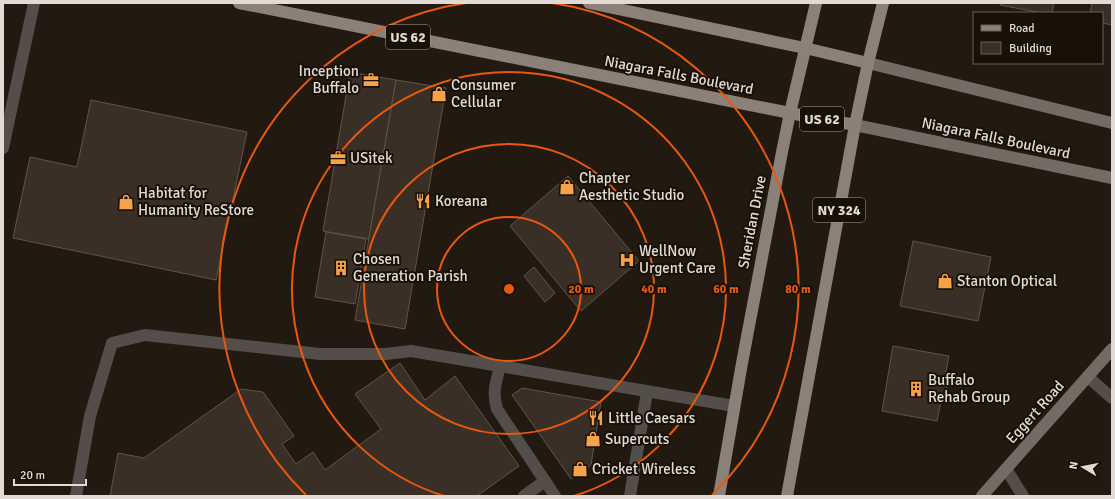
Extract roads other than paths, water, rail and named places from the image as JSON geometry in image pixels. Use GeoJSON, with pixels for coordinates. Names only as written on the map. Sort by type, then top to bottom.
{"type":"FeatureCollection","features":[{"type":"Feature","properties":{"kind":"main road","name":"Niagara Falls Boulevard"},"geometry":{"type":"LineString","coordinates":[[239,3],[855,125],[1112,178]]}},
{"type":"Feature","properties":{"kind":"main road"},"geometry":{"type":"LineString","coordinates":[[589,3],[805,48],[1112,123]]}},
{"type":"Feature","properties":{"kind":"main road","name":"Sheridan Drive"},"geometry":{"type":"LineString","coordinates":[[719,496],[734,406],[790,113],[816,3]]}},
{"type":"Feature","properties":{"kind":"main road","name":"US 62"},"geometry":{"type":"LineString","coordinates":[[855,125],[883,3]]}},
{"type":"Feature","properties":{"kind":"main road","name":"NY 324"},"geometry":{"type":"LineString","coordinates":[[787,496],[855,125]]}},
{"type":"Feature","properties":{"kind":"main road","name":"Eggert Road"},"geometry":{"type":"LineString","coordinates":[[982,496],[1112,349]]}},
{"type":"Feature","properties":{"kind":"street"},"geometry":{"type":"LineString","coordinates":[[3,148],[34,3]]}},
{"type":"Feature","properties":{"kind":"street"},"geometry":{"type":"LineString","coordinates":[[76,496],[90,416],[112,343],[145,335],[320,354],[386,354],[411,351],[734,406]]}},
{"type":"Feature","properties":{"kind":"street"},"geometry":{"type":"LineString","coordinates":[[500,366],[494,399],[497,409],[555,496]]}},
{"type":"Feature","properties":{"kind":"street"},"geometry":{"type":"LineString","coordinates":[[1088,377],[1112,398]]}},
{"type":"Feature","properties":{"kind":"street"},"geometry":{"type":"LineString","coordinates":[[630,496],[647,392]]}},
{"type":"Feature","properties":{"kind":"street"},"geometry":{"type":"LineString","coordinates":[[1006,469],[1023,496]]}},
{"type":"Feature","properties":{"kind":"street"},"geometry":{"type":"LineString","coordinates":[[524,496],[544,481]]}},
{"type":"Feature","properties":{"kind":"place","name":"Inception Buffalo"},"geometry":{"type":"Point","coordinates":[371,80]}},
{"type":"Feature","properties":{"kind":"place","name":"Consumer Cellular"},"geometry":{"type":"Point","coordinates":[439,94]}},
{"type":"Feature","properties":{"kind":"place","name":"USitek"},"geometry":{"type":"Point","coordinates":[338,158]}},
{"type":"Feature","properties":{"kind":"place","name":"Chapter Aesthetic Studio"},"geometry":{"type":"Point","coordinates":[567,187]}},
{"type":"Feature","properties":{"kind":"place","name":"Koreana"},"geometry":{"type":"Point","coordinates":[423,201]}},
{"type":"Feature","properties":{"kind":"place","name":"Habitat for Humanity ReStore"},"geometry":{"type":"Point","coordinates":[126,202]}},
{"type":"Feature","properties":{"kind":"place","name":"WellNow Urgent Care"},"geometry":{"type":"Point","coordinates":[627,260]}},
{"type":"Feature","properties":{"kind":"place","name":"Chosen Generation Parish"},"geometry":{"type":"Point","coordinates":[341,268]}},
{"type":"Feature","properties":{"kind":"place","name":"Stanton Optical"},"geometry":{"type":"Point","coordinates":[945,281]}},
{"type":"Feature","properties":{"kind":"place","name":"Buffalo Rehab Group"},"geometry":{"type":"Point","coordinates":[916,389]}},
{"type":"Feature","properties":{"kind":"place","name":"Little Caesars"},"geometry":{"type":"Point","coordinates":[596,418]}},
{"type":"Feature","properties":{"kind":"place","name":"Supercuts"},"geometry":{"type":"Point","coordinates":[593,439]}},
{"type":"Feature","properties":{"kind":"place","name":"Cricket Wireless"},"geometry":{"type":"Point","coordinates":[580,469]}}]}
